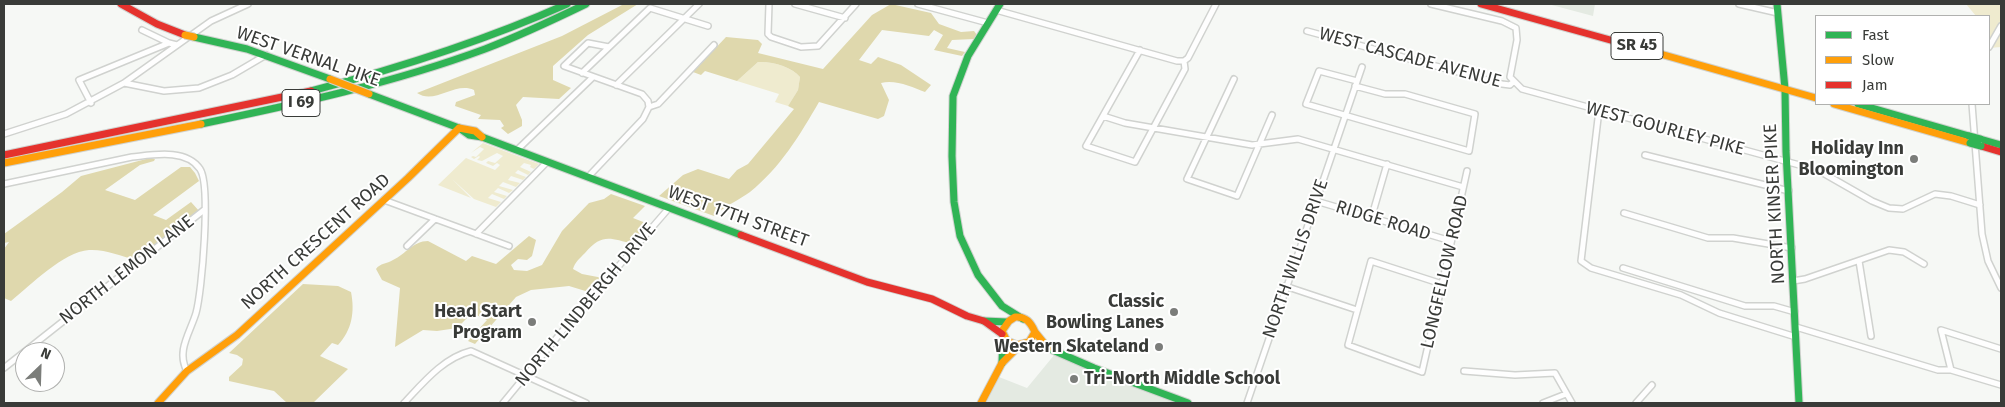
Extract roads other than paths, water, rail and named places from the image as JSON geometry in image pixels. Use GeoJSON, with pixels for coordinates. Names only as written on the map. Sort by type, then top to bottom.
{"type":"FeatureCollection","features":[{"type":"Feature","properties":{"kind":"main road","name":"WEST VERNAL PIKE"},"geometry":{"type":"LineString","coordinates":[[121,4],[153,22],[185,34],[266,55],[459,128]]}},
{"type":"Feature","properties":{"kind":"main road"},"geometry":{"type":"LineString","coordinates":[[546,13],[561,4]]}},
{"type":"Feature","properties":{"kind":"main road","name":"I 69"},"geometry":{"type":"LineString","coordinates":[[4,154],[360,80],[450,52],[567,4]]}},
{"type":"Feature","properties":{"kind":"main road","name":"I 69"},"geometry":{"type":"LineString","coordinates":[[4,164],[298,104],[374,86],[473,53],[531,30],[586,4]]}},
{"type":"Feature","properties":{"kind":"main road"},"geometry":{"type":"LineString","coordinates":[[1484,5],[1503,4]]}},
{"type":"Feature","properties":{"kind":"main road","name":"SR 45"},"geometry":{"type":"LineString","coordinates":[[1503,4],[1785,86],[1815,98]]}},
{"type":"Feature","properties":{"kind":"main road","name":"NORTH KINSER PIKE"},"geometry":{"type":"LineString","coordinates":[[1778,4],[1785,86],[1799,403]]}},
{"type":"Feature","properties":{"kind":"main road","name":"SR 45"},"geometry":{"type":"LineString","coordinates":[[1484,5],[1785,86],[1815,92]]}},
{"type":"Feature","properties":{"kind":"main road"},"geometry":{"type":"LineString","coordinates":[[998,7],[963,65],[953,96],[953,190],[956,224],[967,255],[980,279],[1002,306],[1032,324],[1035,332],[1048,348]]}},
{"type":"Feature","properties":{"kind":"main road"},"geometry":{"type":"LineString","coordinates":[[1838,105],[1969,139]]}},
{"type":"Feature","properties":{"kind":"main road"},"geometry":{"type":"LineString","coordinates":[[1861,105],[1981,143],[2001,152]]}},
{"type":"Feature","properties":{"kind":"main road","name":"WEST 17TH STREET"},"geometry":{"type":"LineString","coordinates":[[459,128],[467,134],[482,137],[867,282],[932,299],[967,316],[984,321],[1003,335]]}},
{"type":"Feature","properties":{"kind":"main road","name":"NORTH CRESCENT ROAD"},"geometry":{"type":"LineString","coordinates":[[158,403],[187,371],[237,335],[384,200],[459,128]]}},
{"type":"Feature","properties":{"kind":"main road"},"geometry":{"type":"LineString","coordinates":[[1981,143],[2001,145]]}},
{"type":"Feature","properties":{"kind":"main road"},"geometry":{"type":"LineString","coordinates":[[1002,306],[1007,322]]}},
{"type":"Feature","properties":{"kind":"main road"},"geometry":{"type":"LineString","coordinates":[[1002,363],[1003,327],[1007,322],[1015,318],[1023,319]]}},
{"type":"Feature","properties":{"kind":"main road","name":"WEST 17TH STREET"},"geometry":{"type":"LineString","coordinates":[[984,321],[1007,322]]}},
{"type":"Feature","properties":{"kind":"main road"},"geometry":{"type":"LineString","coordinates":[[981,403],[1002,363],[1021,345],[1031,340],[1035,332]]}},
{"type":"Feature","properties":{"kind":"main road"},"geometry":{"type":"LineString","coordinates":[[1003,335],[1010,343],[1048,348],[1188,403]]}},
{"type":"Feature","properties":{"kind":"street"},"geometry":{"type":"LineString","coordinates":[[4,134],[61,116],[91,103],[124,84],[218,17],[248,4]]}},
{"type":"Feature","properties":{"kind":"street"},"geometry":{"type":"LineString","coordinates":[[616,85],[699,4]]}},
{"type":"Feature","properties":{"kind":"street"},"geometry":{"type":"LineString","coordinates":[[769,4],[768,34],[776,40],[808,48],[818,46],[856,4]]}},
{"type":"Feature","properties":{"kind":"street"},"geometry":{"type":"LineString","coordinates":[[796,4],[845,18]]}},
{"type":"Feature","properties":{"kind":"street"},"geometry":{"type":"LineString","coordinates":[[918,4],[988,23]]}},
{"type":"Feature","properties":{"kind":"street"},"geometry":{"type":"LineString","coordinates":[[998,7],[1177,61],[1184,61],[1188,58],[1216,4]]}},
{"type":"Feature","properties":{"kind":"street"},"geometry":{"type":"LineString","coordinates":[[1431,4],[1502,21],[1516,28],[1517,39],[1509,71],[1513,82]]}},
{"type":"Feature","properties":{"kind":"street"},"geometry":{"type":"LineString","coordinates":[[1738,4],[1778,13]]}},
{"type":"Feature","properties":{"kind":"street"},"geometry":{"type":"LineString","coordinates":[[582,73],[650,8],[708,26]]}},
{"type":"Feature","properties":{"kind":"street"},"geometry":{"type":"LineString","coordinates":[[1990,45],[2001,26]]}},
{"type":"Feature","properties":{"kind":"street"},"geometry":{"type":"LineString","coordinates":[[142,30],[177,45]]}},
{"type":"Feature","properties":{"kind":"street","name":"WEST CASCADE AVENUE"},"geometry":{"type":"LineString","coordinates":[[1307,31],[1502,84],[1510,85],[1513,82]]}},
{"type":"Feature","properties":{"kind":"street"},"geometry":{"type":"LineString","coordinates":[[91,103],[79,80],[169,43]]}},
{"type":"Feature","properties":{"kind":"street"},"geometry":{"type":"LineString","coordinates":[[588,177],[644,119],[649,107],[648,101],[642,94],[564,66],[588,43],[609,47]]}},
{"type":"Feature","properties":{"kind":"street"},"geometry":{"type":"LineString","coordinates":[[649,107],[658,104],[714,45]]}},
{"type":"Feature","properties":{"kind":"street"},"geometry":{"type":"LineString","coordinates":[[1140,50],[1086,146],[1135,162],[1185,69],[1184,61]]}},
{"type":"Feature","properties":{"kind":"street"},"geometry":{"type":"LineString","coordinates":[[124,84],[151,91],[170,92],[190,89],[225,79],[266,55]]}},
{"type":"Feature","properties":{"kind":"street","name":"NORTH WILLIS DRIVE"},"geometry":{"type":"LineString","coordinates":[[1247,403],[1285,286],[1362,67]]}},
{"type":"Feature","properties":{"kind":"street"},"geometry":{"type":"LineString","coordinates":[[1319,71],[1386,94],[1405,94],[1474,114],[1469,151],[1346,115],[1306,104],[1319,71]]}},
{"type":"Feature","properties":{"kind":"street"},"geometry":{"type":"LineString","coordinates":[[517,150],[594,77]]}},
{"type":"Feature","properties":{"kind":"street"},"geometry":{"type":"LineString","coordinates":[[1234,79],[1187,178],[1237,196],[1272,115]]}},
{"type":"Feature","properties":{"kind":"street","name":"WEST GOURLEY PIKE"},"geometry":{"type":"LineString","coordinates":[[1513,82],[1530,91],[1787,161],[1823,173],[1872,201],[1889,208],[1903,209],[1936,194],[1951,196],[1980,205]]}},
{"type":"Feature","properties":{"kind":"street"},"geometry":{"type":"LineString","coordinates":[[1972,105],[1982,248],[2001,288]]}},
{"type":"Feature","properties":{"kind":"street"},"geometry":{"type":"LineString","coordinates":[[1598,110],[1581,261],[1583,264],[1681,295],[1719,313],[1796,337]]}},
{"type":"Feature","properties":{"kind":"street"},"geometry":{"type":"LineString","coordinates":[[1103,116],[1125,123],[1259,146],[1298,139],[1464,187]]}},
{"type":"Feature","properties":{"kind":"street"},"geometry":{"type":"LineString","coordinates":[[4,184],[146,155],[173,155],[192,161],[203,171],[205,186],[199,296],[183,350],[183,364],[187,371]]}},
{"type":"Feature","properties":{"kind":"street"},"geometry":{"type":"LineString","coordinates":[[1646,155],[1699,170],[1734,176],[1789,191]]}},
{"type":"Feature","properties":{"kind":"street"},"geometry":{"type":"LineString","coordinates":[[476,234],[547,162]]}},
{"type":"Feature","properties":{"kind":"street"},"geometry":{"type":"LineString","coordinates":[[1371,219],[1387,164]]}},
{"type":"Feature","properties":{"kind":"street","name":"LONGFELLOW ROAD"},"geometry":{"type":"LineString","coordinates":[[1356,310],[1348,345],[1422,372],[1467,171]]}},
{"type":"Feature","properties":{"kind":"street"},"geometry":{"type":"LineString","coordinates":[[384,200],[509,246]]}},
{"type":"Feature","properties":{"kind":"street","name":"RIDGE ROAD"},"geometry":{"type":"LineString","coordinates":[[1316,201],[1371,219],[1452,241]]}},
{"type":"Feature","properties":{"kind":"street","name":"NORTH LINDBERGH DRIVE"},"geometry":{"type":"LineString","coordinates":[[503,403],[564,329],[669,208]]}},
{"type":"Feature","properties":{"kind":"street","name":"NORTH LEMON LANE"},"geometry":{"type":"LineString","coordinates":[[4,368],[204,210]]}},
{"type":"Feature","properties":{"kind":"street"},"geometry":{"type":"LineString","coordinates":[[1624,213],[1708,238],[1733,238],[1792,248]]}},
{"type":"Feature","properties":{"kind":"street"},"geometry":{"type":"LineString","coordinates":[[407,246],[435,219]]}},
{"type":"Feature","properties":{"kind":"street"},"geometry":{"type":"LineString","coordinates":[[1793,281],[1805,279],[1895,250],[1908,254],[1924,264]]}},
{"type":"Feature","properties":{"kind":"street"},"geometry":{"type":"LineString","coordinates":[[1285,286],[1356,310],[1371,261],[1442,284]]}},
{"type":"Feature","properties":{"kind":"street"},"geometry":{"type":"LineString","coordinates":[[1859,261],[1871,336]]}},
{"type":"Feature","properties":{"kind":"street"},"geometry":{"type":"LineString","coordinates":[[1623,268],[1745,306],[1774,306],[1795,312]]}},
{"type":"Feature","properties":{"kind":"street"},"geometry":{"type":"LineString","coordinates":[[1796,327],[1938,370],[1951,370],[2001,385]]}},
{"type":"Feature","properties":{"kind":"street"},"geometry":{"type":"LineString","coordinates":[[1951,370],[1941,330],[2001,348]]}},
{"type":"Feature","properties":{"kind":"street"},"geometry":{"type":"LineString","coordinates":[[404,403],[446,363],[466,352],[478,353],[578,402],[586,403]]}},
{"type":"Feature","properties":{"kind":"street"},"geometry":{"type":"LineString","coordinates":[[1464,371],[1515,375],[1555,373],[1572,403]]}},
{"type":"Feature","properties":{"kind":"street"},"geometry":{"type":"LineString","coordinates":[[1636,403],[1652,385]]}},
{"type":"Feature","properties":{"kind":"street"},"geometry":{"type":"LineString","coordinates":[[1543,403],[1566,394]]}},
{"type":"Feature","properties":{"kind":"place","name":"Holiday Inn Bloomington"},"geometry":{"type":"Point","coordinates":[1914,159]}},
{"type":"Feature","properties":{"kind":"place","name":"Classic Bowling Lanes"},"geometry":{"type":"Point","coordinates":[1174,312]}},
{"type":"Feature","properties":{"kind":"place","name":"Head Start Program"},"geometry":{"type":"Point","coordinates":[532,322]}},
{"type":"Feature","properties":{"kind":"place","name":"Western Skateland"},"geometry":{"type":"Point","coordinates":[1159,347]}},
{"type":"Feature","properties":{"kind":"place","name":"Tri-North Middle School"},"geometry":{"type":"Point","coordinates":[1074,379]}}]}
